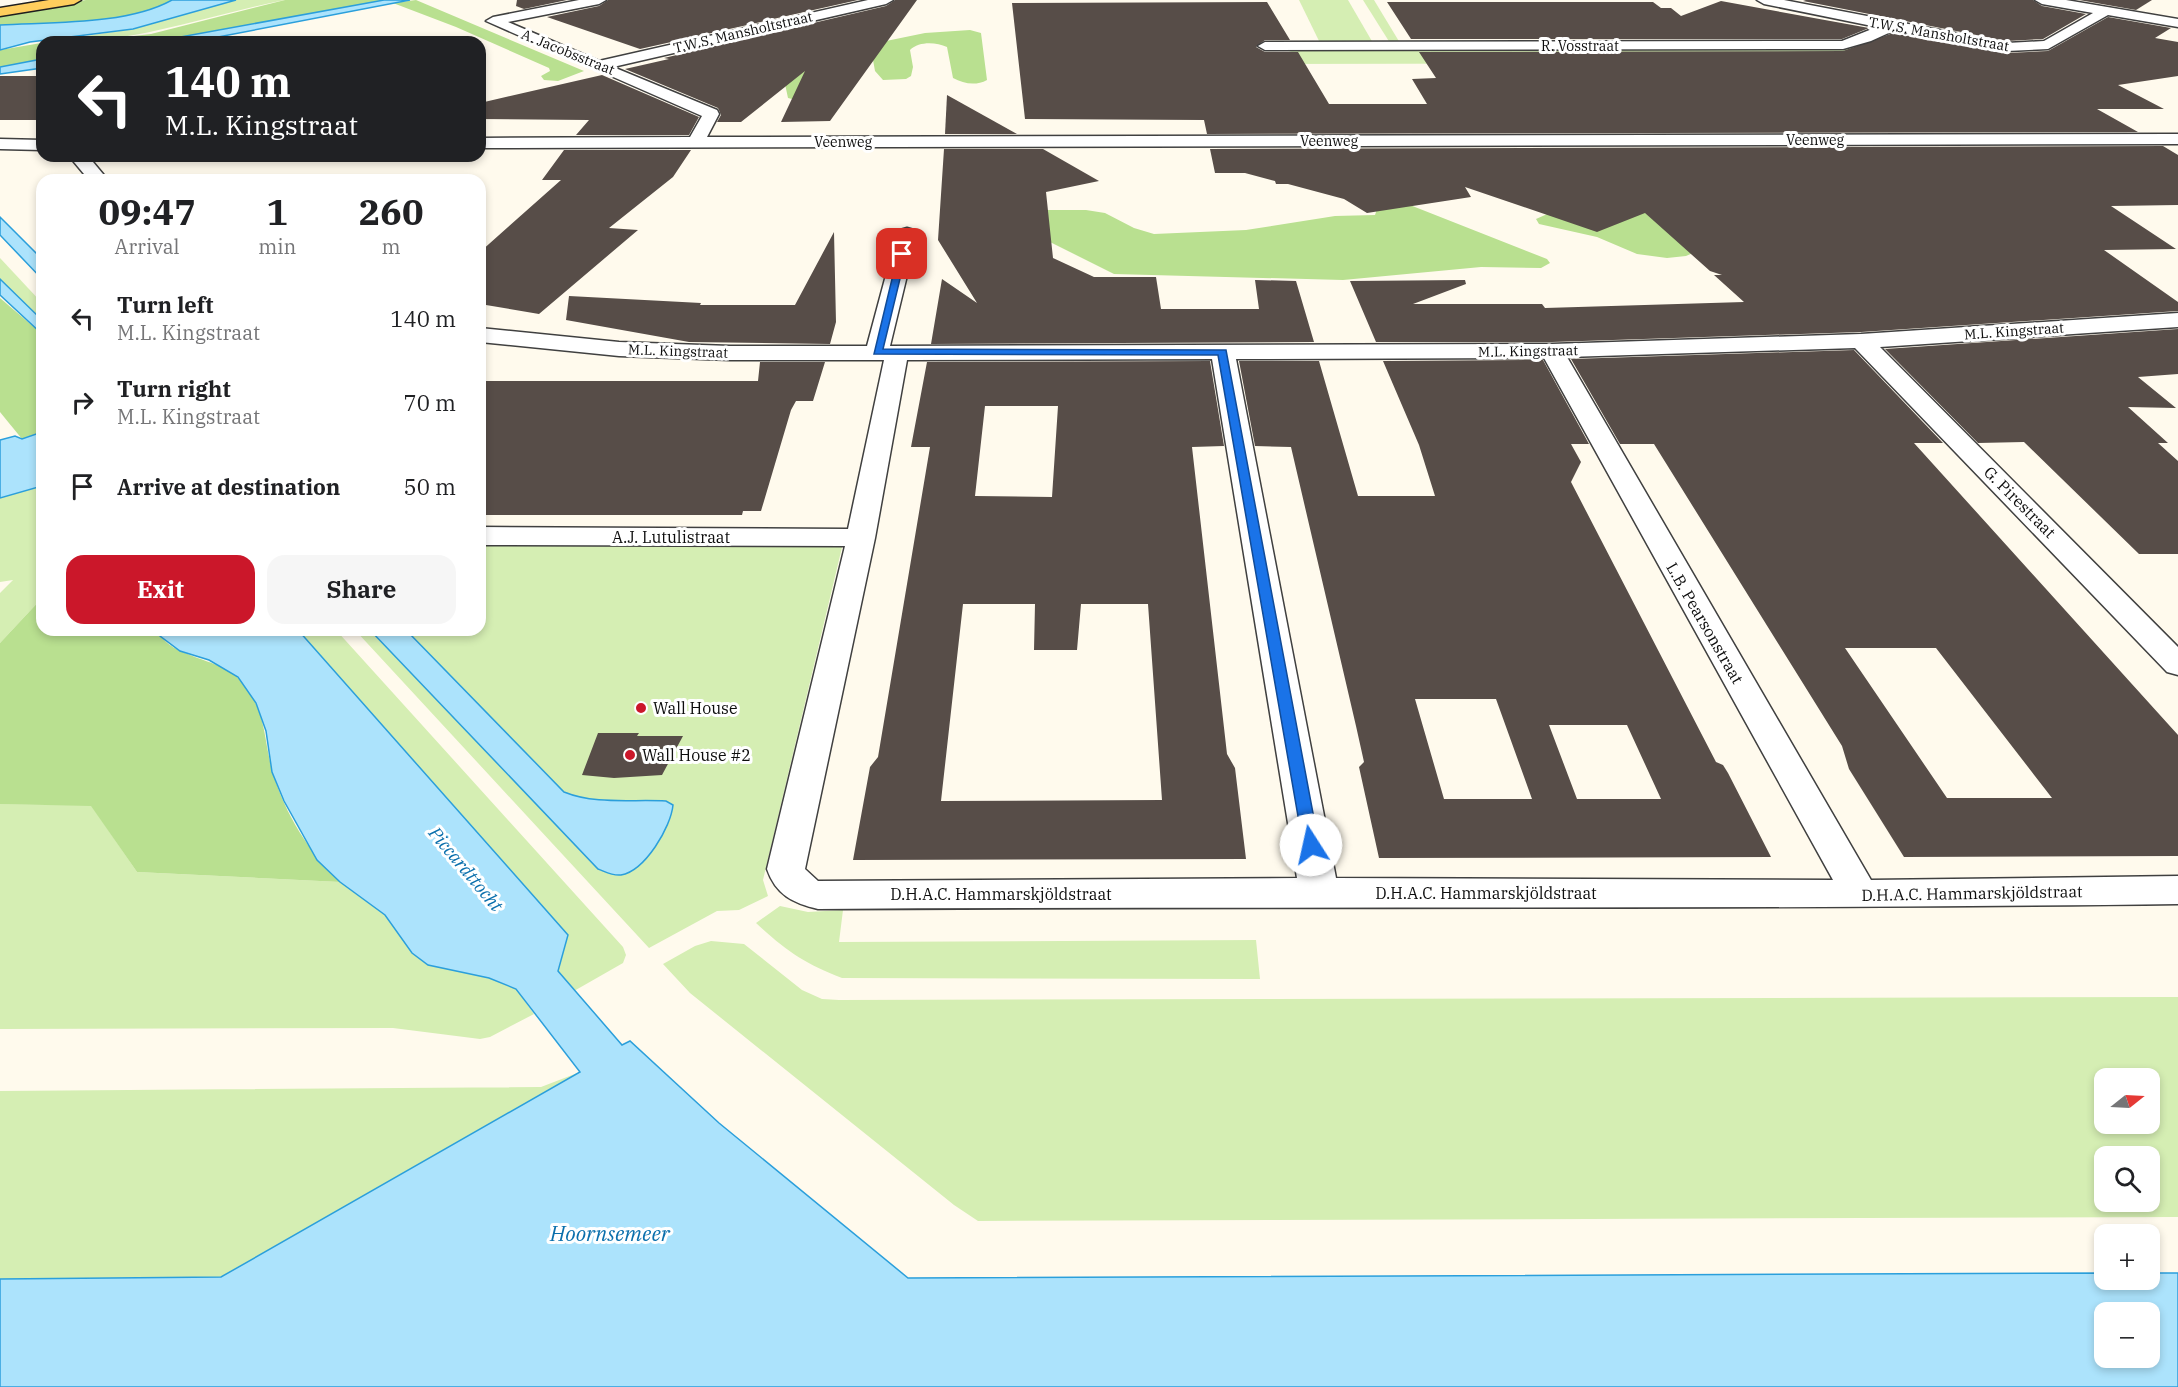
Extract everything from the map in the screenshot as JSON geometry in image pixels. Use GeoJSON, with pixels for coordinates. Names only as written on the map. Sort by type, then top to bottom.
{"type":"FeatureCollection","features":[{"type":"Feature","properties":{"kind":"main road"},"geometry":{"type":"LineString","coordinates":[[0,8],[46,0]]}},
{"type":"Feature","properties":{"kind":"main road"},"geometry":{"type":"LineString","coordinates":[[0,12],[71,0]]}},
{"type":"Feature","properties":{"kind":"street","name":"A. Jacobsstraat"},"geometry":{"type":"LineString","coordinates":[[599,0],[493,21],[601,65],[711,114],[696,142]]}},
{"type":"Feature","properties":{"kind":"street","name":"T.W.S. Mansholtstraat"},"geometry":{"type":"LineString","coordinates":[[601,65],[886,0]]}},
{"type":"Feature","properties":{"kind":"street","name":"T.W.S. Mansholtstraat"},"geometry":{"type":"LineString","coordinates":[[1764,0],[2007,47],[2048,45],[2106,11]]}},
{"type":"Feature","properties":{"kind":"street"},"geometry":{"type":"LineString","coordinates":[[2042,0],[2178,22]]}},
{"type":"Feature","properties":{"kind":"street"},"geometry":{"type":"LineString","coordinates":[[2152,18],[2169,9]]}},
{"type":"Feature","properties":{"kind":"street","name":"R. Vosstraat"},"geometry":{"type":"LineString","coordinates":[[1265,46],[1843,45],[1866,38],[1891,26]]}},
{"type":"Feature","properties":{"kind":"street","name":"Veenweg"},"geometry":{"type":"LineString","coordinates":[[486,143],[2178,139]]}},
{"type":"Feature","properties":{"kind":"street"},"geometry":{"type":"LineString","coordinates":[[0,144],[36,145]]}},
{"type":"Feature","properties":{"kind":"street"},"geometry":{"type":"LineString","coordinates":[[83,162],[94,174]]}},
{"type":"Feature","properties":{"kind":"street"},"geometry":{"type":"LineString","coordinates":[[861,538],[887,352],[907,234]]}},
{"type":"Feature","properties":{"kind":"street"},"geometry":{"type":"LineString","coordinates":[[2168,320],[2178,335]]}},
{"type":"Feature","properties":{"kind":"street","name":"M.L. Kingstraat"},"geometry":{"type":"LineString","coordinates":[[486,335],[619,349],[730,353],[1552,351],[1861,341],[2168,320]]}},
{"type":"Feature","properties":{"kind":"street","name":"G. Pirestraat"},"geometry":{"type":"LineString","coordinates":[[1861,341],[2178,665]]}},
{"type":"Feature","properties":{"kind":"street","name":"L.B. Pearsonstraat"},"geometry":{"type":"LineString","coordinates":[[1552,351],[1860,894]]}},
{"type":"Feature","properties":{"kind":"street"},"geometry":{"type":"LineString","coordinates":[[1223,352],[1319,892]]}},
{"type":"Feature","properties":{"kind":"street","name":"A.J. Lutulistraat"},"geometry":{"type":"LineString","coordinates":[[486,536],[861,538]]}},
{"type":"Feature","properties":{"kind":"street","name":"D.H.A.C. Hammarskjöldstraat"},"geometry":{"type":"LineString","coordinates":[[861,538],[786,869],[789,879],[806,892],[818,895],[1319,892],[1860,894],[2178,890]]}},
{"type":"Feature","properties":{"kind":"green space"},"geometry":{"type":"Polygon","coordinates":[[[86,0],[172,0],[154,8],[112,18],[0,25],[0,14],[86,0]]]}},
{"type":"Feature","properties":{"kind":"green space"},"geometry":{"type":"Polygon","coordinates":[[[236,0],[285,0],[146,33],[129,36],[86,36],[133,29],[236,0]]]}},
{"type":"Feature","properties":{"kind":"green space"},"geometry":{"type":"Polygon","coordinates":[[[285,0],[384,0],[186,36],[134,36],[151,34],[285,0]]]}},
{"type":"Feature","properties":{"kind":"green space"},"geometry":{"type":"Polygon","coordinates":[[[416,0],[584,71],[558,81],[544,80],[541,76],[550,71],[549,68],[486,40],[486,36],[476,36],[393,3],[416,0]]]}},
{"type":"Feature","properties":{"kind":"green space"},"geometry":{"type":"Polygon","coordinates":[[[1299,0],[1348,0],[1373,43],[1320,43],[1299,0]]]}},
{"type":"Feature","properties":{"kind":"green space"},"geometry":{"type":"Polygon","coordinates":[[[1363,0],[1374,0],[1400,43],[1390,43],[1363,0]]]}},
{"type":"Feature","properties":{"kind":"green space"},"geometry":{"type":"Polygon","coordinates":[[[970,30],[981,33],[987,80],[974,84],[953,78],[947,47],[928,43],[910,50],[913,67],[911,76],[906,79],[883,80],[875,71],[873,60],[800,101],[788,98],[785,84],[681,83],[925,33],[970,30]]]}},
{"type":"Feature","properties":{"kind":"green space"},"geometry":{"type":"Polygon","coordinates":[[[36,44],[36,60],[0,67],[0,50],[36,44]]]}},
{"type":"Feature","properties":{"kind":"green space"},"geometry":{"type":"Polygon","coordinates":[[[1852,48],[1974,69],[1771,63],[1244,64],[1292,51],[1852,48]]]}},
{"type":"Feature","properties":{"kind":"green space"},"geometry":{"type":"Polygon","coordinates":[[[1599,191],[1714,244],[1686,256],[1667,258],[1637,254],[1597,237],[1539,224],[1536,219],[1599,191]]]}},
{"type":"Feature","properties":{"kind":"green space"},"geometry":{"type":"Polygon","coordinates":[[[1382,194],[1547,259],[1550,263],[1541,268],[1481,267],[1343,280],[1114,274],[1008,221],[1021,210],[1086,210],[1105,213],[1134,228],[1154,234],[1246,230],[1335,216],[1375,215],[1382,194]]]}},
{"type":"Feature","properties":{"kind":"green space"},"geometry":{"type":"Polygon","coordinates":[[[0,258],[36,297],[36,314],[0,279],[0,258]]]}},
{"type":"Feature","properties":{"kind":"green space"},"geometry":{"type":"Polygon","coordinates":[[[0,298],[36,329],[36,434],[22,439],[0,412],[0,298]]]}},
{"type":"Feature","properties":{"kind":"green space"},"geometry":{"type":"Polygon","coordinates":[[[36,488],[36,604],[0,643],[0,593],[13,580],[0,582],[0,498],[36,488]]]}},
{"type":"Feature","properties":{"kind":"green space"},"geometry":{"type":"Polygon","coordinates":[[[486,543],[843,543],[763,880],[768,896],[739,910],[717,911],[649,948],[361,636],[376,636],[598,869],[666,801],[589,799],[564,792],[412,636],[486,636],[486,543]]]}},
{"type":"Feature","properties":{"kind":"green space"},"geometry":{"type":"Polygon","coordinates":[[[36,604],[36,636],[162,636],[182,652],[231,672],[248,691],[260,713],[273,773],[291,818],[308,845],[340,882],[137,872],[91,806],[0,804],[0,643],[36,604]]]}},
{"type":"Feature","properties":{"kind":"green space"},"geometry":{"type":"Polygon","coordinates":[[[303,636],[341,636],[623,947],[626,955],[623,963],[574,991],[557,971],[568,935],[303,636]]]}},
{"type":"Feature","properties":{"kind":"green space"},"geometry":{"type":"Polygon","coordinates":[[[0,804],[91,805],[137,872],[340,882],[385,915],[412,953],[428,965],[489,978],[516,989],[534,1014],[490,1037],[480,1039],[393,1028],[0,1029],[0,804]]]}},
{"type":"Feature","properties":{"kind":"green space"},"geometry":{"type":"Polygon","coordinates":[[[780,906],[808,912],[843,910],[839,942],[1256,940],[1260,979],[842,978],[796,955],[756,923],[780,906]]]}},
{"type":"Feature","properties":{"kind":"green space"},"geometry":{"type":"Polygon","coordinates":[[[711,941],[744,944],[802,990],[822,999],[839,1000],[2178,997],[2178,1217],[978,1221],[954,1205],[690,993],[663,964],[695,946],[711,941]]]}},
{"type":"Feature","properties":{"kind":"green space"},"geometry":{"type":"Polygon","coordinates":[[[580,1072],[221,1278],[0,1279],[0,1091],[541,1087],[580,1072]]]}},
{"type":"Feature","properties":{"kind":"water"},"geometry":{"type":"Polygon","coordinates":[[[172,0],[236,0],[133,29],[78,36],[36,36],[36,41],[0,50],[0,25],[89,21],[154,8],[172,0]]]}},
{"type":"Feature","properties":{"kind":"water"},"geometry":{"type":"Polygon","coordinates":[[[384,0],[410,0],[223,36],[186,36],[384,0]]]}},
{"type":"Feature","properties":{"kind":"water"},"geometry":{"type":"Polygon","coordinates":[[[36,60],[36,69],[0,74],[0,67],[36,60]]]}},
{"type":"Feature","properties":{"kind":"water"},"geometry":{"type":"Polygon","coordinates":[[[0,217],[36,253],[36,273],[0,235],[0,217]]]}},
{"type":"Feature","properties":{"kind":"water"},"geometry":{"type":"Polygon","coordinates":[[[0,279],[36,314],[36,328],[0,295],[0,279]]]}},
{"type":"Feature","properties":{"kind":"water"},"geometry":{"type":"Polygon","coordinates":[[[36,434],[36,488],[0,498],[0,440],[15,436],[22,439],[36,434]]]}},
{"type":"Feature","properties":{"kind":"water","name":"Hoornsemeer"},"geometry":{"type":"Polygon","coordinates":[[[160,636],[303,636],[568,935],[558,971],[622,1045],[630,1041],[719,1123],[908,1278],[2094,1273],[2094,1290],[2160,1290],[2160,1273],[2178,1273],[2178,1387],[0,1387],[0,1279],[221,1277],[580,1072],[516,989],[489,978],[428,965],[412,953],[385,915],[340,882],[317,860],[284,801],[272,772],[266,731],[256,703],[238,677],[209,660],[180,651],[160,636]]]}},
{"type":"Feature","properties":{"kind":"water"},"geometry":{"type":"Polygon","coordinates":[[[376,636],[412,636],[564,792],[589,799],[666,801],[673,805],[662,836],[639,865],[621,875],[598,869],[376,636]]]}},
{"type":"Feature","properties":{"kind":"building"},"geometry":{"type":"Polygon","coordinates":[[[517,0],[567,0],[524,9],[516,6],[517,0]]]}},
{"type":"Feature","properties":{"kind":"building"},"geometry":{"type":"Polygon","coordinates":[[[608,0],[858,0],[640,49],[547,17],[599,6],[608,0]]]}},
{"type":"Feature","properties":{"kind":"building"},"geometry":{"type":"Polygon","coordinates":[[[895,0],[917,0],[830,121],[781,122],[805,71],[741,122],[717,122],[721,115],[718,108],[625,69],[886,6],[895,0]]]}},
{"type":"Feature","properties":{"kind":"building"},"geometry":{"type":"Polygon","coordinates":[[[2033,0],[2042,6],[2086,14],[2043,39],[2007,41],[1803,1],[2033,0]]]}},
{"type":"Feature","properties":{"kind":"building"},"geometry":{"type":"Polygon","coordinates":[[[2079,0],[2152,0],[2136,10],[2079,0]]]}},
{"type":"Feature","properties":{"kind":"building"},"geometry":{"type":"Polygon","coordinates":[[[1721,1],[1869,28],[1842,39],[1411,39],[1387,2],[1653,2],[1661,8],[1671,8],[1681,16],[1721,1]]]}},
{"type":"Feature","properties":{"kind":"building"},"geometry":{"type":"Polygon","coordinates":[[[1267,2],[1290,40],[1265,40],[1256,47],[1265,52],[1298,52],[1329,104],[1427,104],[1412,79],[1436,78],[1419,52],[1843,51],[1893,33],[2007,53],[2048,51],[2108,17],[2171,28],[2155,38],[2178,42],[2178,76],[2118,85],[2164,109],[2097,109],[2138,132],[1207,134],[1204,120],[1025,119],[1012,3],[1267,2]]]}},
{"type":"Feature","properties":{"kind":"building"},"geometry":{"type":"Polygon","coordinates":[[[602,75],[699,117],[689,135],[576,135],[589,120],[486,119],[486,102],[602,75]]]}},
{"type":"Feature","properties":{"kind":"building"},"geometry":{"type":"Polygon","coordinates":[[[0,76],[36,76],[36,120],[0,120],[0,76]]]}},
{"type":"Feature","properties":{"kind":"building"},"geometry":{"type":"Polygon","coordinates":[[[947,95],[1017,134],[945,134],[947,95]]]}},
{"type":"Feature","properties":{"kind":"building"},"geometry":{"type":"Polygon","coordinates":[[[2163,146],[2178,155],[2178,205],[2111,206],[2176,249],[2104,250],[2178,302],[2178,311],[1861,332],[1552,342],[1376,342],[1350,281],[1465,280],[1466,284],[1413,304],[1542,304],[1545,308],[1744,302],[1714,275],[1722,275],[1710,271],[1645,213],[1597,232],[1465,187],[1471,197],[1367,213],[1344,199],[1288,184],[1276,184],[1275,181],[1245,173],[1215,173],[1210,149],[2163,146]]]}},
{"type":"Feature","properties":{"kind":"building"},"geometry":{"type":"Polygon","coordinates":[[[944,149],[1043,149],[1099,181],[1046,192],[1053,258],[1094,277],[1156,277],[1161,309],[1259,309],[1255,280],[1296,281],[1314,342],[931,344],[942,279],[977,303],[938,240],[944,149]]]}},
{"type":"Feature","properties":{"kind":"building"},"geometry":{"type":"Polygon","coordinates":[[[564,150],[691,150],[673,177],[609,228],[638,230],[539,314],[486,305],[486,247],[561,180],[542,180],[564,150]]]}},
{"type":"Feature","properties":{"kind":"building"},"geometry":{"type":"Polygon","coordinates":[[[834,232],[836,322],[830,344],[689,342],[566,320],[569,296],[701,303],[700,305],[795,305],[834,232]]]}},
{"type":"Feature","properties":{"kind":"building"},"geometry":{"type":"Polygon","coordinates":[[[2178,329],[2178,374],[2138,377],[2176,408],[2128,407],[2168,443],[2158,443],[2178,461],[2178,554],[2139,554],[2024,442],[1978,443],[1885,349],[2178,329]]]}},
{"type":"Feature","properties":{"kind":"building"},"geometry":{"type":"Polygon","coordinates":[[[1854,350],[1943,443],[1914,443],[2178,735],[2178,856],[1904,857],[1849,769],[1842,746],[1654,444],[1620,444],[1571,359],[1854,350]],[[1845,648],[1947,798],[2052,798],[1936,648],[1845,648]]]}},
{"type":"Feature","properties":{"kind":"building"},"geometry":{"type":"Polygon","coordinates":[[[1543,360],[1589,444],[1571,444],[1581,462],[1571,482],[1716,762],[1723,765],[1728,773],[1771,857],[1379,858],[1359,767],[1364,762],[1291,447],[1255,446],[1239,361],[1319,361],[1358,496],[1435,496],[1419,445],[1383,361],[1543,360]],[[1415,699],[1444,799],[1532,799],[1496,699],[1415,699]],[[1549,725],[1577,799],[1661,799],[1627,725],[1549,725]]]}},
{"type":"Feature","properties":{"kind":"building"},"geometry":{"type":"Polygon","coordinates":[[[1210,361],[1224,446],[1192,447],[1227,754],[1235,768],[1246,859],[853,860],[870,767],[878,757],[930,447],[911,447],[927,362],[1210,361]],[[985,406],[975,496],[1052,497],[1058,406],[985,406]],[[963,604],[941,801],[1162,800],[1148,604],[1081,604],[1077,650],[1034,650],[1035,604],[963,604]]]}},
{"type":"Feature","properties":{"kind":"building"},"geometry":{"type":"Polygon","coordinates":[[[760,362],[825,362],[813,401],[796,401],[791,410],[761,511],[743,511],[742,515],[486,515],[486,381],[758,381],[760,362]]]}},
{"type":"Feature","properties":{"kind":"building"},"geometry":{"type":"Polygon","coordinates":[[[598,733],[683,736],[662,775],[614,778],[582,775],[598,733]]]}},
{"type":"Feature","properties":{"kind":"place","name":"Wall House"},"geometry":{"type":"Point","coordinates":[641,708]}},
{"type":"Feature","properties":{"kind":"place","name":"Wall House #2"},"geometry":{"type":"Point","coordinates":[630,755]}},
{"type":"Feature","properties":{"kind":"route"},"geometry":{"type":"LineString","coordinates":[[902,254],[877,352],[1223,352],[1263,565],[1311,845]]}},
{"type":"Feature","properties":{"kind":"water label","name":"Piccardttocht"},"geometry":{"type":"Point","coordinates":[466,869]}}]}
